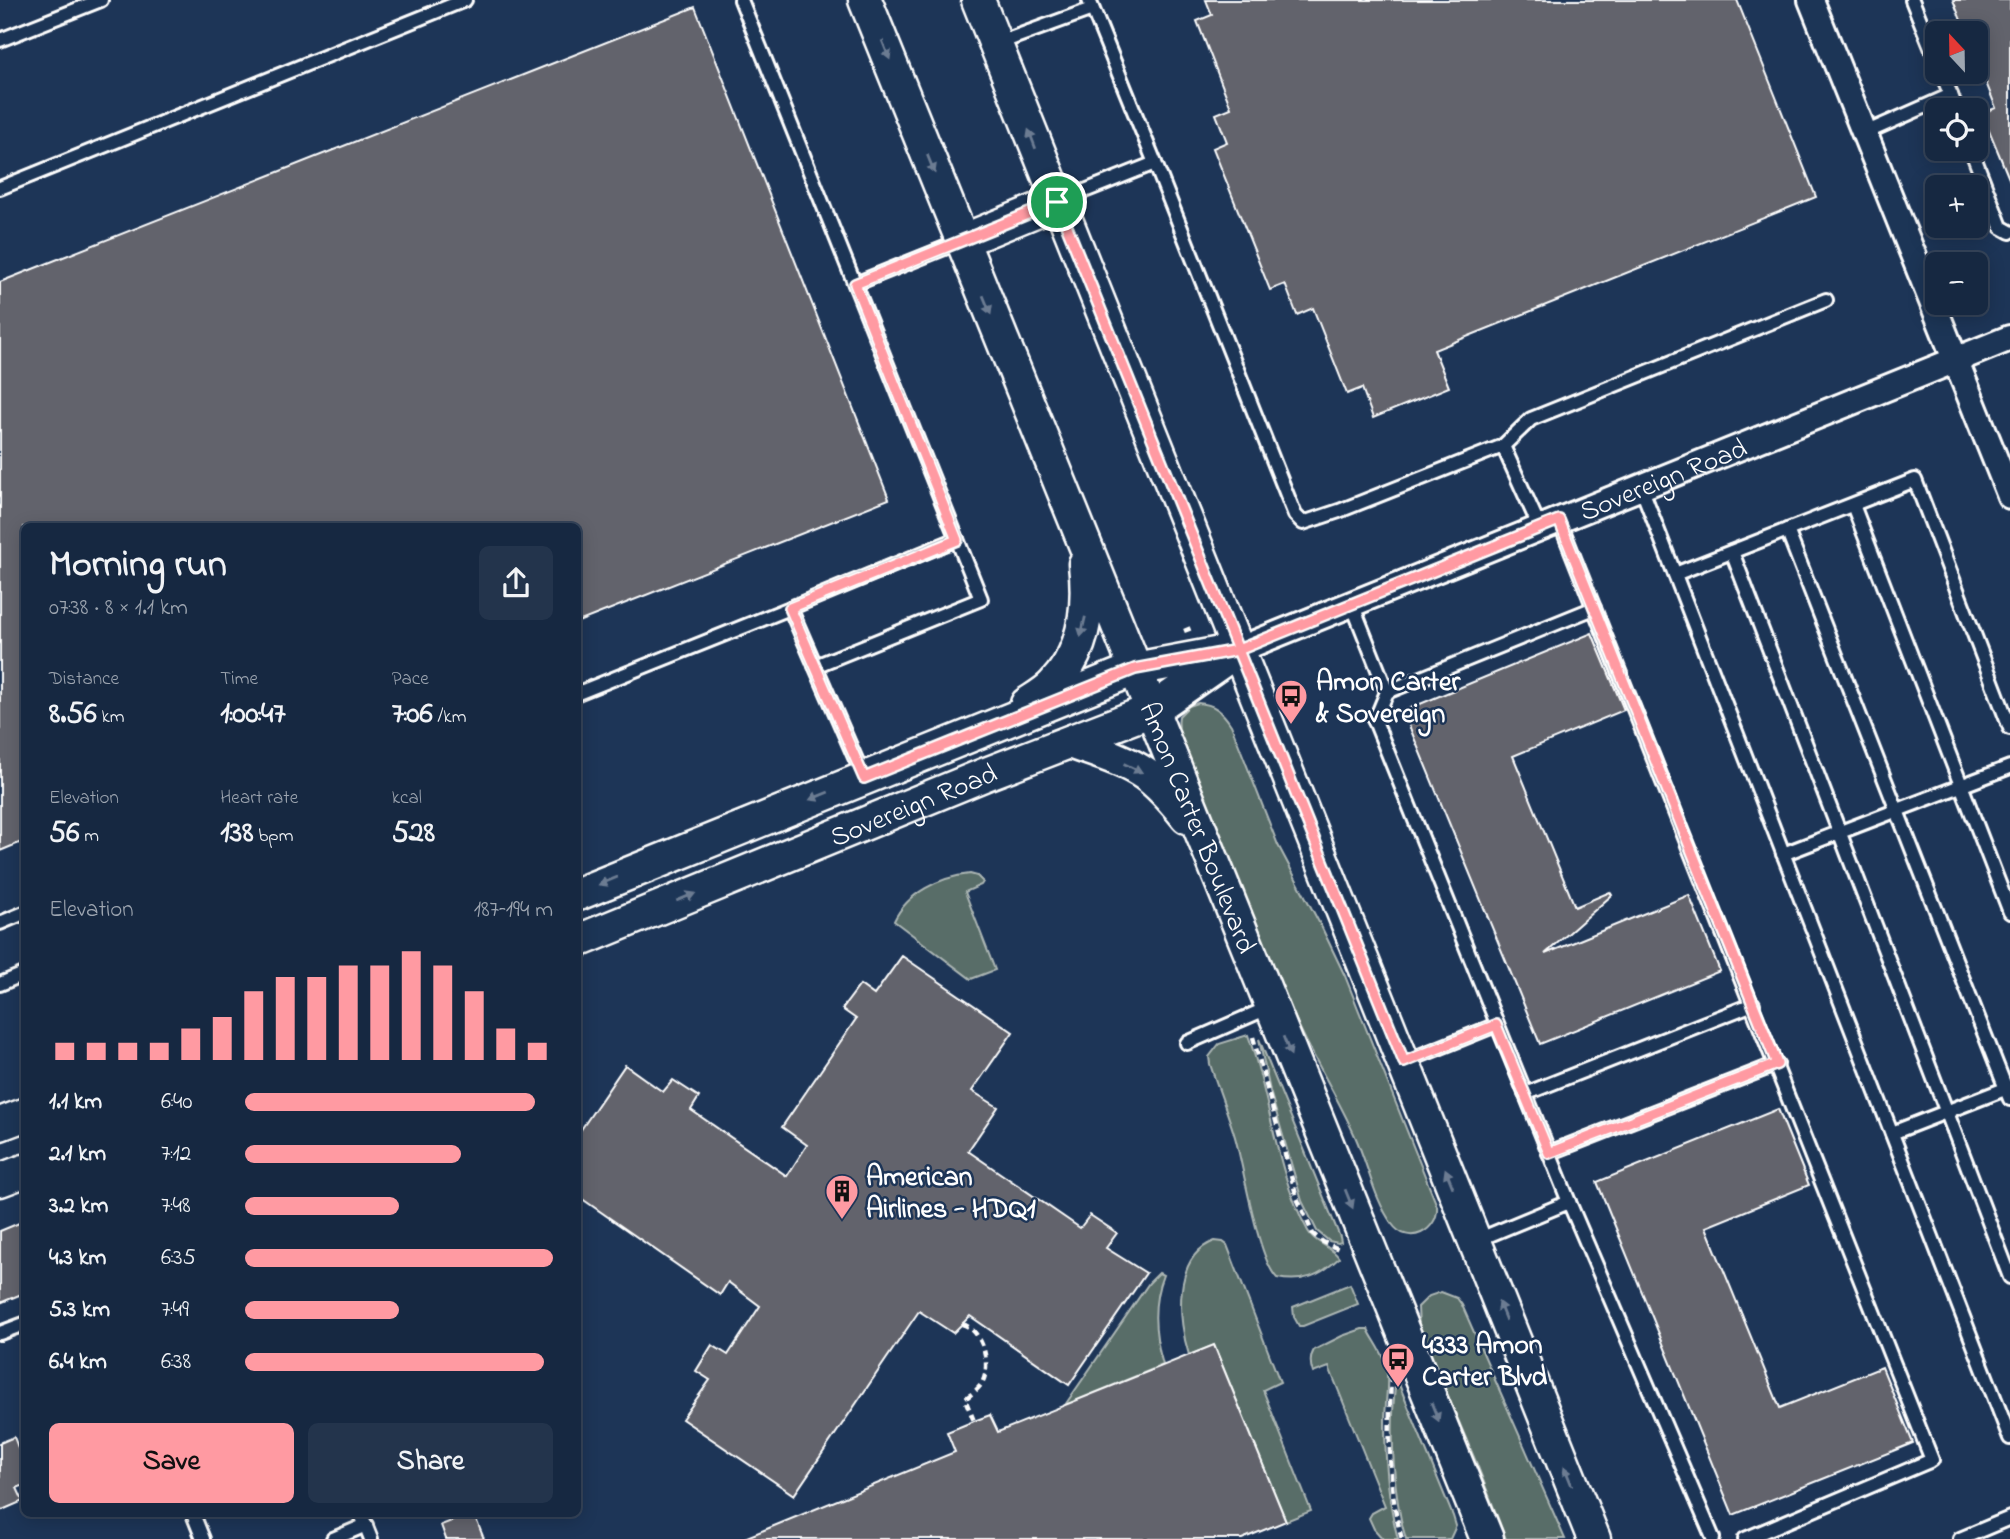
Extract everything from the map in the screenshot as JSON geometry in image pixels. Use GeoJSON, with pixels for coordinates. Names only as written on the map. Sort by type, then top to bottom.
{"type":"FeatureCollection","features":[{"type":"Feature","properties":{"kind":"street","name":"Amon Carter Boulevard"},"geometry":{"type":"LineString","coordinates":[[866,0],[1487,1539]]}},
{"type":"Feature","properties":{"kind":"street"},"geometry":{"type":"LineString","coordinates":[[978,0],[1594,1539]]}},
{"type":"Feature","properties":{"kind":"street"},"geometry":{"type":"LineString","coordinates":[[1811,0],[2010,496]]}},
{"type":"Feature","properties":{"kind":"street"},"geometry":{"type":"LineString","coordinates":[[962,241],[1057,202]]}},
{"type":"Feature","properties":{"kind":"street","name":"Sovereign Road"},"geometry":{"type":"LineString","coordinates":[[581,893],[1135,669],[1238,650],[2010,338]]}},
{"type":"Feature","properties":{"kind":"street"},"geometry":{"type":"LineString","coordinates":[[950,743],[1034,699],[1054,685],[1075,654],[1086,625],[1088,588],[1081,535]]}},
{"type":"Feature","properties":{"kind":"street","name":"Sovereign Road"},"geometry":{"type":"LineString","coordinates":[[581,940],[986,774],[1152,710],[1238,650]]}},
{"type":"Feature","properties":{"kind":"street"},"geometry":{"type":"LineString","coordinates":[[1070,742],[1145,774],[1173,799],[1205,841]]}},
{"type":"Feature","properties":{"kind":"street"},"geometry":{"type":"LineString","coordinates":[[0,1124],[21,1116]]}},
{"type":"Feature","properties":{"kind":"street"},"geometry":{"type":"LineString","coordinates":[[0,1180],[21,1172]]}},
{"type":"Feature","properties":{"kind":"lane"},"geometry":{"type":"LineString","coordinates":[[62,0],[67,13]]}},
{"type":"Feature","properties":{"kind":"lane"},"geometry":{"type":"LineString","coordinates":[[0,40],[101,0]]}},
{"type":"Feature","properties":{"kind":"lane"},"geometry":{"type":"LineString","coordinates":[[0,188],[465,0]]}},
{"type":"Feature","properties":{"kind":"lane"},"geometry":{"type":"LineString","coordinates":[[741,0],[981,599],[815,666]]}},
{"type":"Feature","properties":{"kind":"lane"},"geometry":{"type":"LineString","coordinates":[[1912,0],[1925,32]]}},
{"type":"Feature","properties":{"kind":"lane"},"geometry":{"type":"LineString","coordinates":[[995,44],[1091,4],[1295,515],[1303,523],[1503,446],[1531,419],[1826,300]]}},
{"type":"Feature","properties":{"kind":"lane"},"geometry":{"type":"LineString","coordinates":[[1946,84],[1952,98]]}},
{"type":"Feature","properties":{"kind":"lane"},"geometry":{"type":"LineString","coordinates":[[1865,133],[1951,95]]}},
{"type":"Feature","properties":{"kind":"lane"},"geometry":{"type":"LineString","coordinates":[[1976,161],[2001,227],[2010,232]]}},
{"type":"Feature","properties":{"kind":"lane"},"geometry":{"type":"LineString","coordinates":[[1057,202],[1156,163]]}},
{"type":"Feature","properties":{"kind":"lane"},"geometry":{"type":"LineString","coordinates":[[855,284],[962,241]]}},
{"type":"Feature","properties":{"kind":"lane"},"geometry":{"type":"LineString","coordinates":[[1503,446],[1550,524],[1594,608],[1777,1064],[1932,1461],[1745,1539]]}},
{"type":"Feature","properties":{"kind":"lane"},"geometry":{"type":"LineString","coordinates":[[1675,574],[1915,480],[2010,728]]}},
{"type":"Feature","properties":{"kind":"lane"},"geometry":{"type":"LineString","coordinates":[[1641,487],[2010,1437]]}},
{"type":"Feature","properties":{"kind":"lane"},"geometry":{"type":"LineString","coordinates":[[1853,505],[2010,912]]}},
{"type":"Feature","properties":{"kind":"lane"},"geometry":{"type":"LineString","coordinates":[[1787,530],[2009,1091],[1892,1133]]}},
{"type":"Feature","properties":{"kind":"lane"},"geometry":{"type":"LineString","coordinates":[[581,692],[957,540]]}},
{"type":"Feature","properties":{"kind":"lane"},"geometry":{"type":"LineString","coordinates":[[1732,552],[2010,1277]]}},
{"type":"Feature","properties":{"kind":"lane"},"geometry":{"type":"LineString","coordinates":[[1352,604],[1387,692],[1375,721],[1569,1202],[1713,1539]]}},
{"type":"Feature","properties":{"kind":"lane"},"geometry":{"type":"LineString","coordinates":[[790,608],[864,778]]}},
{"type":"Feature","properties":{"kind":"lane"},"geometry":{"type":"LineString","coordinates":[[1387,692],[1594,608]]}},
{"type":"Feature","properties":{"kind":"lane"},"geometry":{"type":"LineString","coordinates":[[1783,855],[2010,767]]}},
{"type":"Feature","properties":{"kind":"lane"},"geometry":{"type":"LineString","coordinates":[[0,923],[21,914]]}},
{"type":"Feature","properties":{"kind":"lane"},"geometry":{"type":"LineString","coordinates":[[0,984],[21,975]]}},
{"type":"Feature","properties":{"kind":"lane"},"geometry":{"type":"LineString","coordinates":[[1525,1094],[1753,1004]]}},
{"type":"Feature","properties":{"kind":"lane"},"geometry":{"type":"LineString","coordinates":[[1187,1043],[1271,1007]]}},
{"type":"Feature","properties":{"kind":"lane"},"geometry":{"type":"LineString","coordinates":[[1404,1062],[1496,1025]]}},
{"type":"Feature","properties":{"kind":"lane"},"geometry":{"type":"LineString","coordinates":[[1549,1153],[1777,1064]]}},
{"type":"Feature","properties":{"kind":"lane"},"geometry":{"type":"LineString","coordinates":[[1475,1242],[1569,1202]]}},
{"type":"Feature","properties":{"kind":"lane"},"geometry":{"type":"LineString","coordinates":[[0,1334],[21,1325]]}},
{"type":"Feature","properties":{"kind":"lane"},"geometry":{"type":"LineString","coordinates":[[194,1517],[203,1539]]}},
{"type":"Feature","properties":{"kind":"lane"},"geometry":{"type":"LineString","coordinates":[[1960,1539],[2010,1518]]}},
{"type":"Feature","properties":{"kind":"lane"},"geometry":{"type":"LineString","coordinates":[[333,1539],[364,1520],[371,1539]]}},
{"type":"Feature","properties":{"kind":"path"},"geometry":{"type":"LineString","coordinates":[[1253,1037],[1297,1198],[1313,1234],[1341,1250]]}},
{"type":"Feature","properties":{"kind":"path"},"geometry":{"type":"LineString","coordinates":[[962,1324],[969,1326],[976,1335],[986,1362],[982,1383],[965,1399],[974,1421]]}},
{"type":"Feature","properties":{"kind":"path"},"geometry":{"type":"LineString","coordinates":[[1391,1369],[1389,1419],[1394,1504],[1402,1539]]}},
{"type":"Feature","properties":{"kind":"green space"},"geometry":{"type":"Polygon","coordinates":[[[1198,703],[1217,709],[1231,725],[1278,845],[1345,976],[1437,1206],[1433,1223],[1421,1233],[1414,1235],[1399,1231],[1386,1214],[1355,1136],[1302,1033],[1276,974],[1182,745],[1179,716],[1189,706],[1198,703]]]}},
{"type":"Feature","properties":{"kind":"green space"},"geometry":{"type":"Polygon","coordinates":[[[970,874],[983,882],[965,892],[995,970],[971,979],[894,921],[907,902],[926,888],[947,879],[970,874]]]}},
{"type":"Feature","properties":{"kind":"green space"},"geometry":{"type":"Polygon","coordinates":[[[1248,1035],[1288,1184],[1297,1208],[1311,1235],[1339,1258],[1318,1274],[1303,1279],[1277,1278],[1270,1268],[1258,1233],[1235,1137],[1210,1064],[1209,1057],[1219,1044],[1248,1035]]]}},
{"type":"Feature","properties":{"kind":"green space"},"geometry":{"type":"Polygon","coordinates":[[[1259,1039],[1341,1242],[1329,1241],[1317,1231],[1302,1201],[1270,1091],[1259,1039]]]}},
{"type":"Feature","properties":{"kind":"green space"},"geometry":{"type":"Polygon","coordinates":[[[1215,1241],[1227,1245],[1280,1382],[1263,1390],[1311,1511],[1286,1521],[1214,1345],[1189,1355],[1185,1341],[1181,1308],[1185,1275],[1191,1260],[1201,1249],[1215,1241]]]}},
{"type":"Feature","properties":{"kind":"green space"},"geometry":{"type":"Polygon","coordinates":[[[1159,1273],[1163,1275],[1155,1320],[1163,1365],[1065,1405],[1149,1283],[1159,1273]]]}},
{"type":"Feature","properties":{"kind":"green space"},"geometry":{"type":"Polygon","coordinates":[[[1350,1284],[1358,1304],[1299,1326],[1293,1307],[1350,1284]]]}},
{"type":"Feature","properties":{"kind":"green space"},"geometry":{"type":"Polygon","coordinates":[[[1441,1292],[1457,1298],[1462,1305],[1565,1539],[1506,1539],[1419,1328],[1418,1307],[1429,1296],[1441,1292]]]}},
{"type":"Feature","properties":{"kind":"green space"},"geometry":{"type":"Polygon","coordinates":[[[1362,1329],[1368,1329],[1385,1362],[1386,1466],[1398,1539],[1383,1539],[1374,1529],[1369,1518],[1372,1513],[1385,1506],[1329,1367],[1313,1373],[1311,1364],[1314,1350],[1362,1329]]]}},
{"type":"Feature","properties":{"kind":"green space"},"geometry":{"type":"Polygon","coordinates":[[[1398,1382],[1453,1516],[1456,1526],[1450,1539],[1406,1539],[1398,1504],[1394,1464],[1394,1404],[1398,1382]]]}},
{"type":"Feature","properties":{"kind":"building"},"geometry":{"type":"Polygon","coordinates":[[[1206,0],[1737,0],[1816,197],[1434,350],[1449,387],[1373,418],[1362,388],[1347,394],[1313,308],[1297,315],[1285,284],[1270,290],[1213,148],[1227,142],[1216,114],[1231,108],[1197,21],[1212,15],[1206,0]]]}},
{"type":"Feature","properties":{"kind":"building"},"geometry":{"type":"Polygon","coordinates":[[[1953,0],[2010,0],[2010,181],[1988,128],[1988,111],[1996,108],[1987,84],[1988,21],[1961,21],[1953,0]]]}},
{"type":"Feature","properties":{"kind":"building"},"geometry":{"type":"Polygon","coordinates":[[[695,7],[889,499],[581,621],[581,523],[21,523],[21,842],[0,851],[0,282],[695,7]]]}},
{"type":"Feature","properties":{"kind":"building"},"geometry":{"type":"Polygon","coordinates":[[[1592,633],[1624,710],[1513,756],[1575,907],[1610,892],[1612,895],[1545,954],[1689,895],[1720,971],[1540,1044],[1403,711],[1592,633]]]}},
{"type":"Feature","properties":{"kind":"building","name":"American Airlines - HDQ1"},"geometry":{"type":"Polygon","coordinates":[[[902,956],[1013,1032],[972,1091],[998,1107],[968,1151],[1080,1228],[1090,1215],[1117,1233],[1106,1248],[1146,1273],[1069,1385],[970,1316],[953,1333],[919,1311],[794,1495],[682,1419],[710,1380],[696,1371],[712,1345],[728,1355],[760,1306],[728,1282],[720,1295],[581,1198],[581,1130],[625,1065],[663,1092],[673,1080],[699,1097],[691,1110],[787,1176],[807,1145],[782,1127],[856,1019],[842,1009],[860,985],[874,995],[902,956]]]}},
{"type":"Feature","properties":{"kind":"building"},"geometry":{"type":"Polygon","coordinates":[[[1778,1109],[1809,1185],[1706,1227],[1780,1408],[1882,1367],[1913,1443],[1733,1515],[1597,1182],[1778,1109]]]}},
{"type":"Feature","properties":{"kind":"building"},"geometry":{"type":"Polygon","coordinates":[[[21,1222],[21,1294],[0,1303],[0,1231],[21,1222]]]}},
{"type":"Feature","properties":{"kind":"building"},"geometry":{"type":"Polygon","coordinates":[[[1214,1345],[1286,1521],[1242,1539],[742,1539],[955,1452],[947,1432],[990,1415],[998,1432],[1214,1345]]]}},
{"type":"Feature","properties":{"kind":"building"},"geometry":{"type":"Polygon","coordinates":[[[14,1437],[19,1450],[21,1449],[21,1486],[17,1488],[21,1502],[0,1511],[0,1443],[14,1437]]]}},
{"type":"Feature","properties":{"kind":"building"},"geometry":{"type":"Polygon","coordinates":[[[462,1517],[475,1517],[484,1539],[446,1539],[441,1525],[462,1517]]]}},
{"type":"Feature","properties":{"kind":"place","name":"Amon Carter & Sovereign"},"geometry":{"type":"Point","coordinates":[1291,726]}},
{"type":"Feature","properties":{"kind":"place","name":"American Airlines - HDQ1"},"geometry":{"type":"Point","coordinates":[842,1221]}},
{"type":"Feature","properties":{"kind":"place","name":"4333 Amon Carter Blvd"},"geometry":{"type":"Point","coordinates":[1398,1389]}},
{"type":"Feature","properties":{"kind":"route"},"geometry":{"type":"LineString","coordinates":[[1057,202],[855,284],[957,540],[790,608],[864,778],[1135,669],[1238,650],[1404,1062],[1496,1025],[1549,1153],[1777,1064],[1559,520],[1238,650],[1057,202]]}}]}
